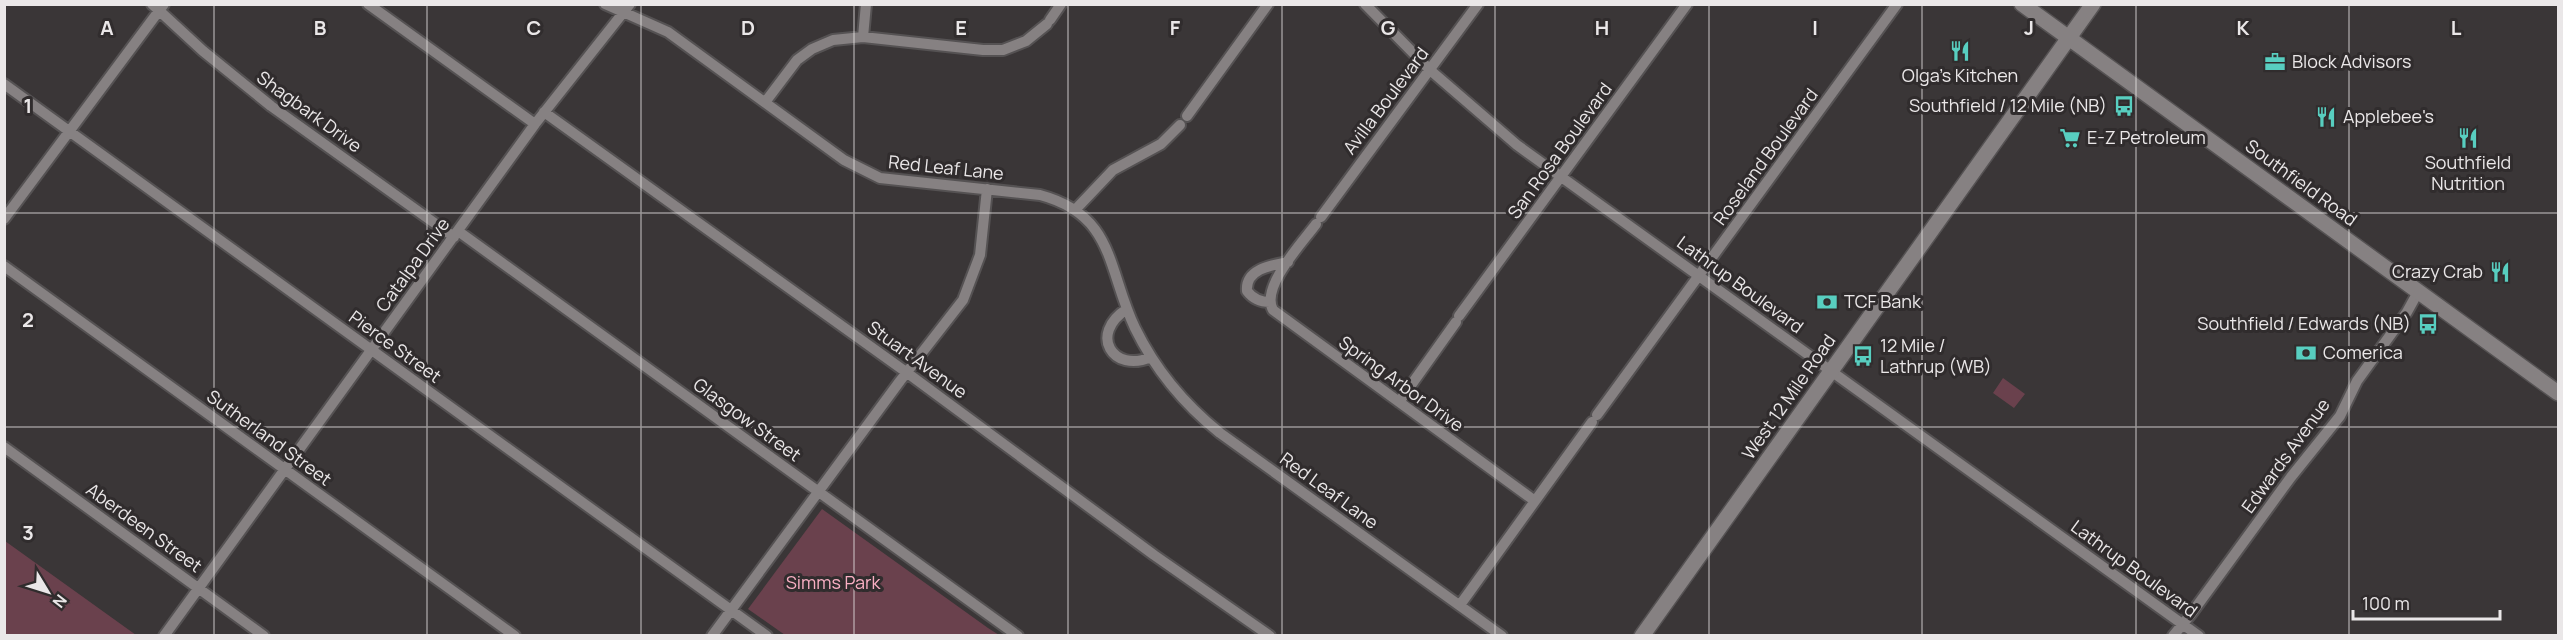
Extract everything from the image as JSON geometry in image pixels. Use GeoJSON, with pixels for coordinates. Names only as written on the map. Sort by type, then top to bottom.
{"type":"FeatureCollection","features":[{"type":"Feature","properties":{"kind":"main road","name":"Southfield Road"},"geometry":{"type":"LineString","coordinates":[[2022,4],[2559,393]]}},
{"type":"Feature","properties":{"kind":"main road","name":"West 12 Mile Road"},"geometry":{"type":"LineString","coordinates":[[1642,636],[2093,4]]}},
{"type":"Feature","properties":{"kind":"street"},"geometry":{"type":"LineString","coordinates":[[368,4],[535,124]]}},
{"type":"Feature","properties":{"kind":"street","name":"Red Leaf Lane"},"geometry":{"type":"LineString","coordinates":[[605,4],[622,14],[640,18],[668,32],[766,101],[844,160],[880,178],[1040,195],[1076,210],[1093,225],[1107,248],[1127,309],[1151,357],[1176,391],[1210,425],[1502,636]]}},
{"type":"Feature","properties":{"kind":"street","name":"Catalpa Drive"},"geometry":{"type":"LineString","coordinates":[[164,636],[535,124],[630,4]]}},
{"type":"Feature","properties":{"kind":"street"},"geometry":{"type":"LineString","coordinates":[[863,37],[866,4]]}},
{"type":"Feature","properties":{"kind":"street"},"geometry":{"type":"LineString","coordinates":[[766,101],[786,72],[804,54],[833,40],[863,37],[993,50],[1018,46],[1035,36],[1061,4]]}},
{"type":"Feature","properties":{"kind":"street"},"geometry":{"type":"LineString","coordinates":[[1076,210],[1113,170],[1161,144],[1184,120],[1268,4]]}},
{"type":"Feature","properties":{"kind":"street","name":"Lathrup Boulevard"},"geometry":{"type":"LineString","coordinates":[[1365,4],[1430,70],[1493,125],[1561,178],[2199,636]]}},
{"type":"Feature","properties":{"kind":"street","name":"Avilla Boulevard"},"geometry":{"type":"LineString","coordinates":[[1270,302],[1275,283],[1288,262],[1478,4]]}},
{"type":"Feature","properties":{"kind":"street","name":"San Rosa Boulevard"},"geometry":{"type":"LineString","coordinates":[[1399,402],[1687,4]]}},
{"type":"Feature","properties":{"kind":"street","name":"Roseland Boulevard"},"geometry":{"type":"LineString","coordinates":[[1460,605],[1897,4]]}},
{"type":"Feature","properties":{"kind":"street"},"geometry":{"type":"LineString","coordinates":[[4,219],[70,132],[158,7]]}},
{"type":"Feature","properties":{"kind":"street","name":"Shagbark Drive"},"geometry":{"type":"LineString","coordinates":[[158,7],[203,51],[271,106],[456,234]]}},
{"type":"Feature","properties":{"kind":"street","name":"Pierce Street"},"geometry":{"type":"LineString","coordinates":[[4,84],[767,636]]}},
{"type":"Feature","properties":{"kind":"street","name":"Stuart Avenue"},"geometry":{"type":"LineString","coordinates":[[544,112],[906,372],[1154,555],[1270,636]]}},
{"type":"Feature","properties":{"kind":"street"},"geometry":{"type":"LineString","coordinates":[[712,636],[906,372],[953,315],[970,286],[980,255],[987,189]]}},
{"type":"Feature","properties":{"kind":"street","name":"Glasgow Street"},"geometry":{"type":"LineString","coordinates":[[456,234],[1018,636]]}},
{"type":"Feature","properties":{"kind":"street"},"geometry":{"type":"LineString","coordinates":[[1270,302],[1257,300],[1250,296],[1246,285],[1252,275],[1267,267],[1288,262]]}},
{"type":"Feature","properties":{"kind":"street","name":"Sutherland Street"},"geometry":{"type":"LineString","coordinates":[[4,266],[515,636]]}},
{"type":"Feature","properties":{"kind":"street","name":"Edwards Avenue"},"geometry":{"type":"LineString","coordinates":[[2173,636],[2328,431],[2357,381],[2407,312],[2418,292]]}},
{"type":"Feature","properties":{"kind":"street","name":"Spring Arbor Drive"},"geometry":{"type":"LineString","coordinates":[[1270,302],[1278,315],[1535,501]]}},
{"type":"Feature","properties":{"kind":"street"},"geometry":{"type":"LineString","coordinates":[[1127,309],[1108,327],[1107,338],[1110,348],[1119,358],[1128,361],[1141,361],[1151,357]]}},
{"type":"Feature","properties":{"kind":"street","name":"Aberdeen Street"},"geometry":{"type":"LineString","coordinates":[[4,447],[264,636]]}},
{"type":"Feature","properties":{"kind":"green space"},"geometry":{"type":"Polygon","coordinates":[[[2003,378],[2025,394],[2014,408],[1993,393],[2003,378]]]}},
{"type":"Feature","properties":{"kind":"green space","name":"Simms Park"},"geometry":{"type":"Polygon","coordinates":[[[822,509],[999,635],[785,635],[748,609],[822,509]]]}},
{"type":"Feature","properties":{"kind":"green space"},"geometry":{"type":"Polygon","coordinates":[[[5,541],[136,635],[5,635],[5,541]]]}},
{"type":"Feature","properties":{"kind":"place","name":"Olga's Kitchen"},"geometry":{"type":"Point","coordinates":[1960,51]}},
{"type":"Feature","properties":{"kind":"place","name":"Block Advisors"},"geometry":{"type":"Point","coordinates":[2275,62]}},
{"type":"Feature","properties":{"kind":"place","name":"Southfield / 12 Mile (NB)"},"geometry":{"type":"Point","coordinates":[2124,106]}},
{"type":"Feature","properties":{"kind":"place","name":"Applebee's"},"geometry":{"type":"Point","coordinates":[2326,117]}},
{"type":"Feature","properties":{"kind":"place","name":"E-Z Petroleum"},"geometry":{"type":"Point","coordinates":[2070,138]}},
{"type":"Feature","properties":{"kind":"place","name":"Southfield Nutrition"},"geometry":{"type":"Point","coordinates":[2468,138]}},
{"type":"Feature","properties":{"kind":"place","name":"Crazy Crab"},"geometry":{"type":"Point","coordinates":[2500,272]}},
{"type":"Feature","properties":{"kind":"place","name":"TCF Bank"},"geometry":{"type":"Point","coordinates":[1827,302]}},
{"type":"Feature","properties":{"kind":"place","name":"Southfield / Edwards (NB)"},"geometry":{"type":"Point","coordinates":[2428,324]}},
{"type":"Feature","properties":{"kind":"place","name":"Comerica"},"geometry":{"type":"Point","coordinates":[2306,353]}},
{"type":"Feature","properties":{"kind":"place","name":"12 Mile / Lathrup (WB)"},"geometry":{"type":"Point","coordinates":[1863,356]}}]}
